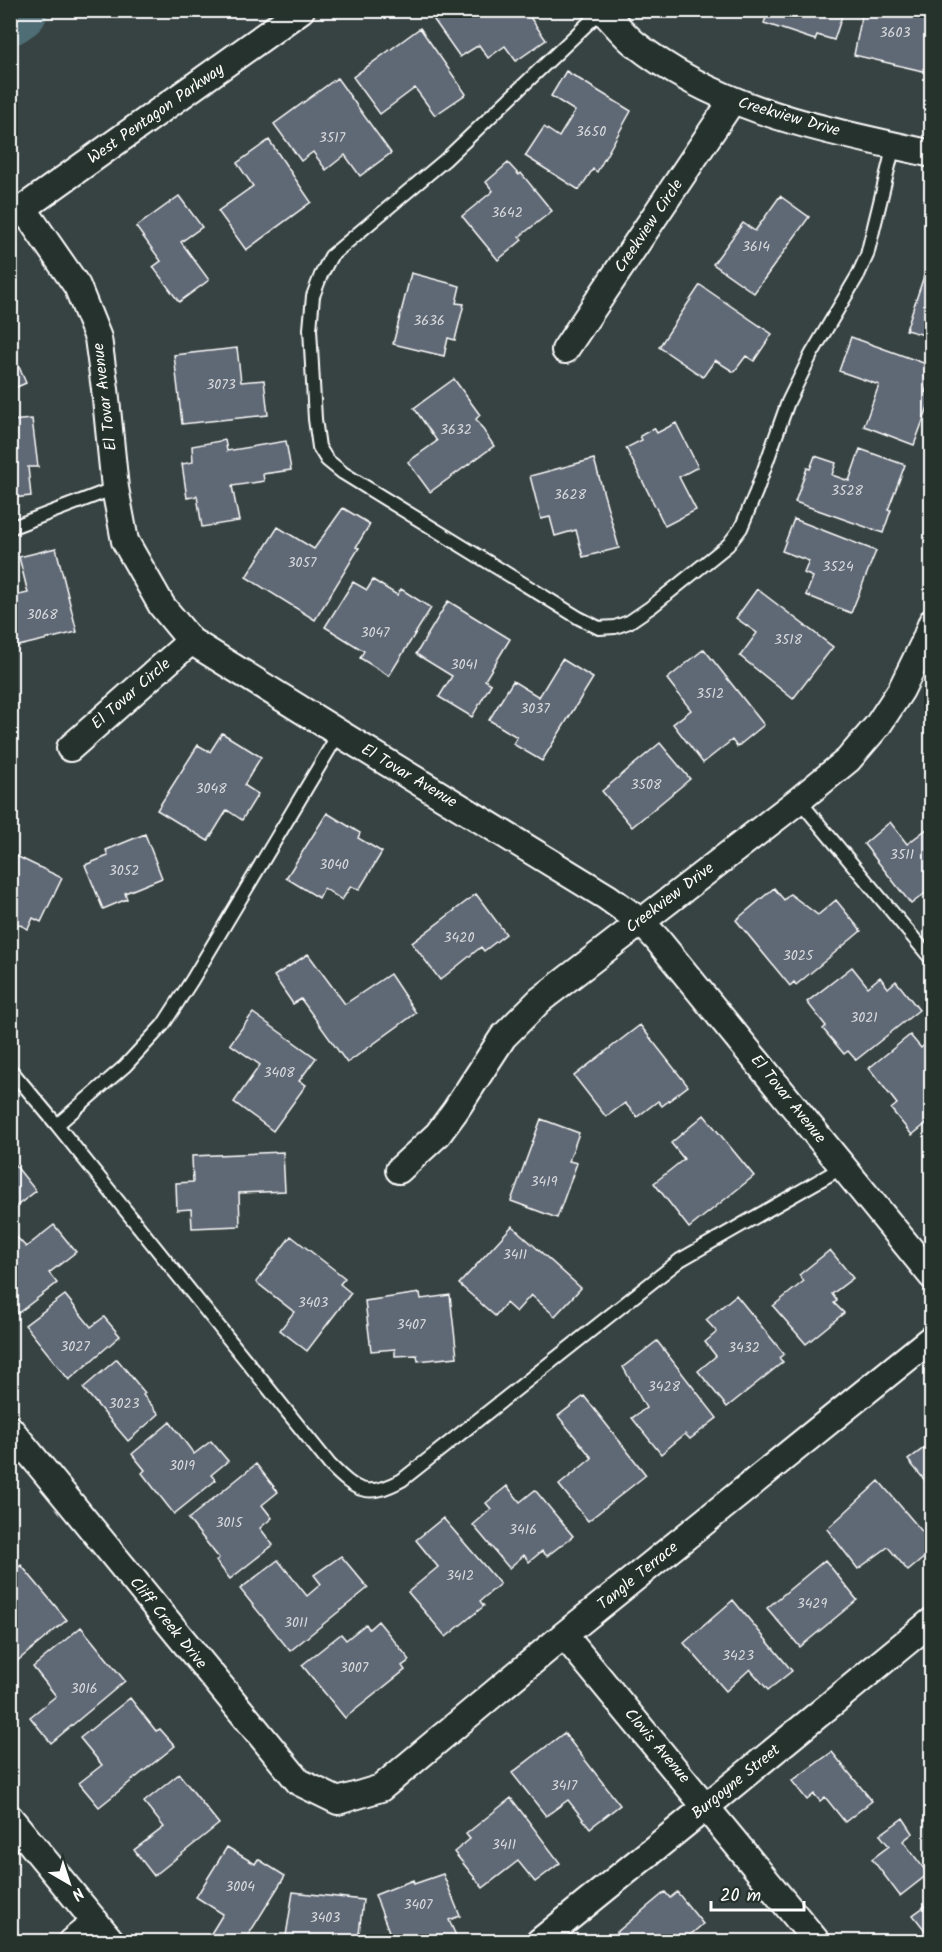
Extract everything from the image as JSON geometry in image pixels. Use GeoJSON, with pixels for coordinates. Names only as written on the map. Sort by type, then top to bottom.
{"type":"FeatureCollection","features":[{"type":"Feature","properties":{"kind":"street","name":"West Pentagon Parkway"},"geometry":{"type":"LineString","coordinates":[[17,212],[302,10]]}},
{"type":"Feature","properties":{"kind":"street","name":"Creekview Drive"},"geometry":{"type":"LineString","coordinates":[[602,10],[633,43],[684,78],[732,101],[772,116],[932,154]]}},
{"type":"Feature","properties":{"kind":"street","name":"Creekview Circle"},"geometry":{"type":"LineString","coordinates":[[565,350],[732,101]]}},
{"type":"Feature","properties":{"kind":"street","name":"El Tovar Avenue"},"geometry":{"type":"LineString","coordinates":[[17,212],[77,286],[98,338],[115,488],[125,541],[162,606],[191,641],[607,897],[640,921],[932,1276]]}},
{"type":"Feature","properties":{"kind":"street","name":"Creekview Drive"},"geometry":{"type":"LineString","coordinates":[[399,1170],[438,1134],[503,1037],[540,1000],[848,760],[878,725],[901,690],[932,622]]}},
{"type":"Feature","properties":{"kind":"street","name":"El Tovar Circle"},"geometry":{"type":"LineString","coordinates":[[70,748],[191,641]]}},
{"type":"Feature","properties":{"kind":"street","name":"Tangle Terrace"},"geometry":{"type":"LineString","coordinates":[[338,1801],[381,1788],[564,1635],[932,1338]]}},
{"type":"Feature","properties":{"kind":"street","name":"Cliff Creek Drive"},"geometry":{"type":"LineString","coordinates":[[10,1429],[298,1782],[338,1801]]}},
{"type":"Feature","properties":{"kind":"street","name":"Burgoyne Street"},"geometry":{"type":"LineString","coordinates":[[538,1941],[932,1621]]}},
{"type":"Feature","properties":{"kind":"street","name":"Clovis Avenue"},"geometry":{"type":"LineString","coordinates":[[564,1635],[817,1941]]}},
{"type":"Feature","properties":{"kind":"street"},"geometry":{"type":"LineString","coordinates":[[10,1818],[112,1941]]}},
{"type":"Feature","properties":{"kind":"street"},"geometry":{"type":"LineString","coordinates":[[71,1941],[96,1922]]}},
{"type":"Feature","properties":{"kind":"lane"},"geometry":{"type":"LineString","coordinates":[[602,10],[445,160],[331,256],[314,296],[310,329],[315,419],[319,447],[327,460],[343,473],[598,628],[615,627],[629,622],[651,608],[728,545],[741,528],[788,402],[811,355],[858,275],[867,255],[894,145]]}},
{"type":"Feature","properties":{"kind":"lane"},"geometry":{"type":"LineString","coordinates":[[10,528],[115,488]]}},
{"type":"Feature","properties":{"kind":"lane"},"geometry":{"type":"LineString","coordinates":[[57,1125],[125,1066],[163,1025],[339,733]]}},
{"type":"Feature","properties":{"kind":"lane"},"geometry":{"type":"LineString","coordinates":[[799,800],[932,960]]}},
{"type":"Feature","properties":{"kind":"lane"},"geometry":{"type":"LineString","coordinates":[[10,1069],[330,1465],[350,1485],[365,1490],[383,1491],[402,1480],[680,1260],[843,1167]]}},
{"type":"Feature","properties":{"kind":"building"},"geometry":{"type":"Polygon","coordinates":[[[427,10],[525,10],[546,40],[516,61],[505,46],[488,58],[479,45],[460,57],[427,10]]]}},
{"type":"Feature","properties":{"kind":"building"},"geometry":{"type":"Polygon","coordinates":[[[769,10],[844,10],[834,40],[817,35],[815,40],[764,23],[769,10]]]}},
{"type":"Feature","properties":{"kind":"building"},"geometry":{"type":"Polygon","coordinates":[[[863,10],[881,10],[904,16],[905,10],[932,10],[932,51],[927,72],[854,55],[863,10]]]}},
{"type":"Feature","properties":{"kind":"building"},"geometry":{"type":"Polygon","coordinates":[[[420,28],[466,94],[435,115],[415,88],[380,114],[353,77],[420,28]]]}},
{"type":"Feature","properties":{"kind":"building"},"geometry":{"type":"Polygon","coordinates":[[[566,71],[631,111],[597,172],[593,169],[579,190],[525,156],[544,127],[559,137],[575,111],[551,96],[566,71]]]}},
{"type":"Feature","properties":{"kind":"building"},"geometry":{"type":"Polygon","coordinates":[[[337,78],[391,153],[360,176],[345,155],[326,170],[313,152],[301,161],[274,124],[337,78]]]}},
{"type":"Feature","properties":{"kind":"building"},"geometry":{"type":"Polygon","coordinates":[[[269,140],[311,202],[246,250],[218,211],[253,186],[237,163],[269,140]]]}},
{"type":"Feature","properties":{"kind":"building"},"geometry":{"type":"Polygon","coordinates":[[[508,163],[519,175],[521,173],[552,211],[519,237],[522,240],[498,260],[462,216],[493,191],[486,182],[508,163]]]}},
{"type":"Feature","properties":{"kind":"building"},"geometry":{"type":"Polygon","coordinates":[[[179,196],[202,227],[181,242],[209,280],[179,302],[153,267],[161,261],[136,227],[179,196]]]}},
{"type":"Feature","properties":{"kind":"building"},"geometry":{"type":"Polygon","coordinates":[[[780,196],[809,217],[754,293],[713,264],[743,223],[755,231],[780,196]]]}},
{"type":"Feature","properties":{"kind":"building"},"geometry":{"type":"Polygon","coordinates":[[[411,273],[460,286],[456,303],[464,304],[455,340],[448,338],[444,356],[393,344],[411,273]]]}},
{"type":"Feature","properties":{"kind":"building"},"geometry":{"type":"Polygon","coordinates":[[[924,276],[932,278],[932,337],[906,330],[924,276]]]}},
{"type":"Feature","properties":{"kind":"building"},"geometry":{"type":"Polygon","coordinates":[[[700,285],[772,334],[754,361],[746,356],[734,372],[715,360],[703,377],[659,347],[700,285]]]}},
{"type":"Feature","properties":{"kind":"building"},"geometry":{"type":"Polygon","coordinates":[[[851,337],[932,366],[932,374],[925,392],[932,396],[914,445],[864,426],[879,385],[839,371],[851,337]]]}},
{"type":"Feature","properties":{"kind":"building"},"geometry":{"type":"Polygon","coordinates":[[[10,346],[26,383],[10,390],[10,346]]]}},
{"type":"Feature","properties":{"kind":"building"},"geometry":{"type":"Polygon","coordinates":[[[237,348],[241,382],[264,380],[268,415],[182,424],[174,355],[237,348]]]}},
{"type":"Feature","properties":{"kind":"building"},"geometry":{"type":"Polygon","coordinates":[[[454,379],[480,415],[476,419],[494,446],[430,492],[408,462],[437,441],[414,408],[454,379]]]}},
{"type":"Feature","properties":{"kind":"building"},"geometry":{"type":"Polygon","coordinates":[[[32,419],[38,467],[28,467],[31,496],[12,498],[13,504],[10,504],[10,421],[32,419]]]}},
{"type":"Feature","properties":{"kind":"building"},"geometry":{"type":"Polygon","coordinates":[[[676,423],[698,467],[679,477],[696,510],[665,526],[626,448],[642,440],[640,436],[654,428],[657,433],[676,423]]]}},
{"type":"Feature","properties":{"kind":"building"},"geometry":{"type":"Polygon","coordinates":[[[225,440],[227,451],[286,441],[291,470],[263,474],[264,481],[232,486],[239,521],[202,527],[197,496],[187,498],[182,464],[193,462],[192,446],[225,440]]]}},
{"type":"Feature","properties":{"kind":"building"},"geometry":{"type":"Polygon","coordinates":[[[860,449],[905,465],[888,510],[891,510],[883,533],[795,502],[807,468],[810,469],[815,456],[836,463],[832,475],[849,481],[860,449]]]}},
{"type":"Feature","properties":{"kind":"building"},"geometry":{"type":"Polygon","coordinates":[[[594,459],[619,548],[583,557],[576,530],[555,536],[550,517],[541,519],[530,476],[594,459]]]}},
{"type":"Feature","properties":{"kind":"building"},"geometry":{"type":"Polygon","coordinates":[[[343,508],[370,524],[356,547],[359,548],[315,620],[246,577],[278,527],[314,549],[343,508]]]}},
{"type":"Feature","properties":{"kind":"building"},"geometry":{"type":"Polygon","coordinates":[[[794,519],[876,551],[851,613],[806,595],[813,577],[804,573],[809,561],[782,551],[794,519]]]}},
{"type":"Feature","properties":{"kind":"building"},"geometry":{"type":"Polygon","coordinates":[[[56,548],[77,632],[10,648],[10,597],[28,593],[19,557],[56,548]]]}},
{"type":"Feature","properties":{"kind":"building"},"geometry":{"type":"Polygon","coordinates":[[[373,580],[397,595],[401,589],[431,608],[389,676],[360,658],[364,651],[325,627],[353,582],[367,590],[373,580]]]}},
{"type":"Feature","properties":{"kind":"building"},"geometry":{"type":"Polygon","coordinates":[[[757,589],[833,647],[793,699],[740,656],[757,633],[736,618],[757,589]]]}},
{"type":"Feature","properties":{"kind":"building"},"geometry":{"type":"Polygon","coordinates":[[[448,601],[510,639],[485,680],[491,684],[472,717],[439,697],[452,676],[416,654],[448,601]]]}},
{"type":"Feature","properties":{"kind":"building"},"geometry":{"type":"Polygon","coordinates":[[[704,649],[764,725],[737,747],[732,740],[703,763],[673,724],[691,710],[667,679],[704,649]]]}},
{"type":"Feature","properties":{"kind":"building"},"geometry":{"type":"Polygon","coordinates":[[[562,659],[593,678],[542,761],[513,744],[517,737],[489,720],[513,681],[539,697],[562,659]]]}},
{"type":"Feature","properties":{"kind":"building"},"geometry":{"type":"Polygon","coordinates":[[[222,733],[261,757],[244,785],[258,794],[242,820],[227,810],[208,841],[157,810],[198,745],[210,752],[222,733]]]}},
{"type":"Feature","properties":{"kind":"building"},"geometry":{"type":"Polygon","coordinates":[[[660,743],[690,779],[632,827],[602,791],[660,743]]]}},
{"type":"Feature","properties":{"kind":"building"},"geometry":{"type":"Polygon","coordinates":[[[327,813],[360,833],[358,838],[382,852],[359,890],[351,886],[342,900],[324,888],[319,898],[286,878],[327,813]]]}},
{"type":"Feature","properties":{"kind":"building"},"geometry":{"type":"Polygon","coordinates":[[[890,822],[907,844],[932,825],[932,888],[911,904],[864,844],[890,822]]]}},
{"type":"Feature","properties":{"kind":"building"},"geometry":{"type":"Polygon","coordinates":[[[145,834],[162,878],[125,893],[127,899],[103,909],[85,865],[108,856],[106,850],[145,834]]]}},
{"type":"Feature","properties":{"kind":"building"},"geometry":{"type":"Polygon","coordinates":[[[10,853],[62,878],[41,922],[33,918],[28,929],[10,920],[10,853]]]}},
{"type":"Feature","properties":{"kind":"building"},"geometry":{"type":"Polygon","coordinates":[[[774,888],[784,900],[790,894],[818,915],[836,900],[861,931],[796,985],[794,982],[790,986],[736,920],[774,888]]]}},
{"type":"Feature","properties":{"kind":"building"},"geometry":{"type":"Polygon","coordinates":[[[476,894],[506,934],[484,951],[481,947],[440,980],[412,943],[476,894]]]}},
{"type":"Feature","properties":{"kind":"building"},"geometry":{"type":"Polygon","coordinates":[[[308,954],[345,1004],[390,974],[416,1013],[347,1063],[301,999],[293,1004],[274,976],[308,954]]]}},
{"type":"Feature","properties":{"kind":"building"},"geometry":{"type":"Polygon","coordinates":[[[852,967],[868,987],[880,977],[888,988],[896,981],[919,1010],[856,1060],[848,1051],[844,1054],[823,1029],[826,1026],[807,1002],[852,967]]]}},
{"type":"Feature","properties":{"kind":"building"},"geometry":{"type":"Polygon","coordinates":[[[253,1013],[316,1058],[299,1081],[306,1085],[273,1131],[234,1102],[260,1065],[230,1044],[253,1013]]]}},
{"type":"Feature","properties":{"kind":"building"},"geometry":{"type":"Polygon","coordinates":[[[640,1025],[688,1086],[662,1106],[658,1101],[637,1117],[625,1103],[606,1117],[574,1076],[640,1025]]]}},
{"type":"Feature","properties":{"kind":"building"},"geometry":{"type":"Polygon","coordinates":[[[910,1035],[921,1048],[929,1041],[932,1044],[932,1119],[912,1135],[891,1109],[897,1104],[869,1068],[910,1035]]]}},
{"type":"Feature","properties":{"kind":"building"},"geometry":{"type":"Polygon","coordinates":[[[704,1115],[754,1176],[689,1228],[654,1183],[684,1159],[671,1143],[704,1115]]]}},
{"type":"Feature","properties":{"kind":"building"},"geometry":{"type":"Polygon","coordinates":[[[541,1119],[579,1133],[569,1161],[577,1163],[557,1218],[511,1201],[541,1119]]]}},
{"type":"Feature","properties":{"kind":"building"},"geometry":{"type":"Polygon","coordinates":[[[283,1152],[285,1191],[239,1193],[240,1226],[192,1228],[191,1209],[177,1210],[176,1183],[193,1182],[192,1156],[283,1152]]]}},
{"type":"Feature","properties":{"kind":"building"},"geometry":{"type":"Polygon","coordinates":[[[10,1161],[36,1191],[10,1211],[10,1161]]]}},
{"type":"Feature","properties":{"kind":"building"},"geometry":{"type":"Polygon","coordinates":[[[54,1225],[76,1252],[49,1273],[57,1283],[17,1314],[10,1306],[10,1230],[26,1247],[54,1225]]]}},
{"type":"Feature","properties":{"kind":"building"},"geometry":{"type":"Polygon","coordinates":[[[512,1226],[581,1288],[555,1316],[531,1295],[516,1312],[506,1303],[495,1316],[459,1284],[512,1226]]]}},
{"type":"Feature","properties":{"kind":"building"},"geometry":{"type":"Polygon","coordinates":[[[291,1236],[345,1278],[340,1284],[351,1293],[307,1351],[280,1330],[294,1312],[256,1282],[291,1236]]]}},
{"type":"Feature","properties":{"kind":"building"},"geometry":{"type":"Polygon","coordinates":[[[830,1250],[853,1278],[832,1294],[837,1301],[834,1303],[844,1313],[806,1344],[773,1306],[804,1281],[799,1275],[830,1250]]]}},
{"type":"Feature","properties":{"kind":"building"},"geometry":{"type":"Polygon","coordinates":[[[420,1293],[421,1299],[450,1295],[457,1357],[418,1361],[417,1355],[395,1356],[395,1349],[371,1351],[365,1301],[420,1293]]]}},
{"type":"Feature","properties":{"kind":"building"},"geometry":{"type":"Polygon","coordinates":[[[65,1295],[91,1327],[104,1317],[120,1336],[69,1380],[25,1325],[65,1295]]]}},
{"type":"Feature","properties":{"kind":"building"},"geometry":{"type":"Polygon","coordinates":[[[736,1295],[784,1354],[779,1358],[783,1362],[727,1407],[698,1371],[716,1356],[705,1342],[717,1332],[706,1320],[736,1295]]]}},
{"type":"Feature","properties":{"kind":"building"},"geometry":{"type":"Polygon","coordinates":[[[657,1341],[717,1418],[690,1439],[685,1434],[661,1454],[632,1418],[646,1408],[623,1367],[657,1341]]]}},
{"type":"Feature","properties":{"kind":"building"},"geometry":{"type":"Polygon","coordinates":[[[117,1359],[159,1414],[128,1441],[83,1388],[117,1359]]]}},
{"type":"Feature","properties":{"kind":"building"},"geometry":{"type":"Polygon","coordinates":[[[584,1396],[646,1475],[588,1521],[559,1485],[592,1458],[558,1416],[584,1396]]]}},
{"type":"Feature","properties":{"kind":"building"},"geometry":{"type":"Polygon","coordinates":[[[170,1422],[194,1454],[211,1441],[228,1461],[211,1475],[216,1480],[174,1514],[142,1473],[145,1470],[132,1454],[170,1422]]]}},
{"type":"Feature","properties":{"kind":"building"},"geometry":{"type":"Polygon","coordinates":[[[932,1442],[932,1489],[908,1460],[932,1442]]]}},
{"type":"Feature","properties":{"kind":"building"},"geometry":{"type":"Polygon","coordinates":[[[256,1464],[278,1492],[262,1505],[272,1518],[260,1528],[273,1545],[230,1579],[216,1561],[219,1558],[188,1519],[256,1464]]]}},
{"type":"Feature","properties":{"kind":"building"},"geometry":{"type":"Polygon","coordinates":[[[879,1481],[932,1543],[932,1551],[908,1571],[888,1547],[858,1569],[827,1529],[879,1481]]]}},
{"type":"Feature","properties":{"kind":"building"},"geometry":{"type":"Polygon","coordinates":[[[507,1486],[520,1502],[535,1490],[573,1536],[547,1556],[542,1551],[529,1562],[524,1555],[509,1568],[473,1525],[491,1509],[486,1503],[507,1486]]]}},
{"type":"Feature","properties":{"kind":"building"},"geometry":{"type":"Polygon","coordinates":[[[443,1518],[500,1584],[480,1601],[484,1606],[446,1637],[408,1592],[438,1567],[416,1540],[443,1518]]]}},
{"type":"Feature","properties":{"kind":"building"},"geometry":{"type":"Polygon","coordinates":[[[341,1556],[368,1588],[290,1651],[240,1589],[278,1560],[307,1596],[321,1584],[314,1575],[341,1556]]]}},
{"type":"Feature","properties":{"kind":"building"},"geometry":{"type":"Polygon","coordinates":[[[825,1560],[857,1600],[800,1647],[767,1608],[825,1560]]]}},
{"type":"Feature","properties":{"kind":"building"},"geometry":{"type":"Polygon","coordinates":[[[21,1565],[67,1620],[10,1667],[10,1574],[21,1565]]]}},
{"type":"Feature","properties":{"kind":"building"},"geometry":{"type":"Polygon","coordinates":[[[733,1600],[792,1671],[768,1690],[750,1669],[726,1691],[684,1643],[733,1600]]]}},
{"type":"Feature","properties":{"kind":"building"},"geometry":{"type":"Polygon","coordinates":[[[378,1621],[410,1660],[402,1666],[405,1670],[345,1718],[302,1665],[341,1634],[346,1640],[366,1624],[369,1629],[378,1621]]]}},
{"type":"Feature","properties":{"kind":"building"},"geometry":{"type":"Polygon","coordinates":[[[81,1627],[125,1681],[51,1743],[30,1717],[56,1696],[33,1667],[81,1627]]]}},
{"type":"Feature","properties":{"kind":"building"},"geometry":{"type":"Polygon","coordinates":[[[130,1698],[156,1731],[160,1729],[175,1746],[99,1807],[79,1783],[102,1765],[80,1738],[130,1698]]]}},
{"type":"Feature","properties":{"kind":"building"},"geometry":{"type":"Polygon","coordinates":[[[564,1733],[620,1805],[590,1828],[568,1800],[546,1816],[512,1773],[564,1733]]]}},
{"type":"Feature","properties":{"kind":"building"},"geometry":{"type":"Polygon","coordinates":[[[832,1752],[872,1801],[845,1822],[825,1797],[820,1801],[814,1794],[807,1800],[792,1781],[832,1752]]]}},
{"type":"Feature","properties":{"kind":"building"},"geometry":{"type":"Polygon","coordinates":[[[179,1774],[219,1824],[154,1876],[134,1850],[164,1827],[144,1802],[179,1774]]]}},
{"type":"Feature","properties":{"kind":"building"},"geometry":{"type":"Polygon","coordinates":[[[511,1798],[560,1863],[535,1882],[518,1861],[483,1888],[454,1852],[470,1839],[466,1834],[511,1798]]]}},
{"type":"Feature","properties":{"kind":"building"},"geometry":{"type":"Polygon","coordinates":[[[903,1818],[913,1833],[903,1841],[928,1874],[900,1896],[872,1859],[889,1846],[880,1835],[903,1818]]]}},
{"type":"Feature","properties":{"kind":"building"},"geometry":{"type":"Polygon","coordinates":[[[227,1847],[255,1864],[258,1859],[285,1876],[244,1942],[209,1942],[207,1940],[223,1914],[196,1897],[227,1847]]]}},
{"type":"Feature","properties":{"kind":"building"},"geometry":{"type":"Polygon","coordinates":[[[443,1874],[460,1916],[449,1920],[457,1938],[448,1942],[393,1942],[375,1895],[413,1880],[414,1884],[443,1874]]]}},
{"type":"Feature","properties":{"kind":"building"},"geometry":{"type":"Polygon","coordinates":[[[293,1892],[363,1900],[358,1942],[311,1942],[311,1940],[286,1936],[293,1892]]]}},
{"type":"Feature","properties":{"kind":"building"},"geometry":{"type":"Polygon","coordinates":[[[665,1892],[670,1898],[677,1892],[703,1924],[682,1942],[605,1942],[665,1892]]]}},
{"type":"Feature","properties":{"kind":"building"},"geometry":{"type":"Polygon","coordinates":[[[932,1901],[932,1929],[927,1933],[913,1915],[932,1901]]]}},
{"type":"Feature","properties":{"kind":"waterway"},"geometry":{"type":"LineString","coordinates":[[10,17],[20,10]]}}]}
